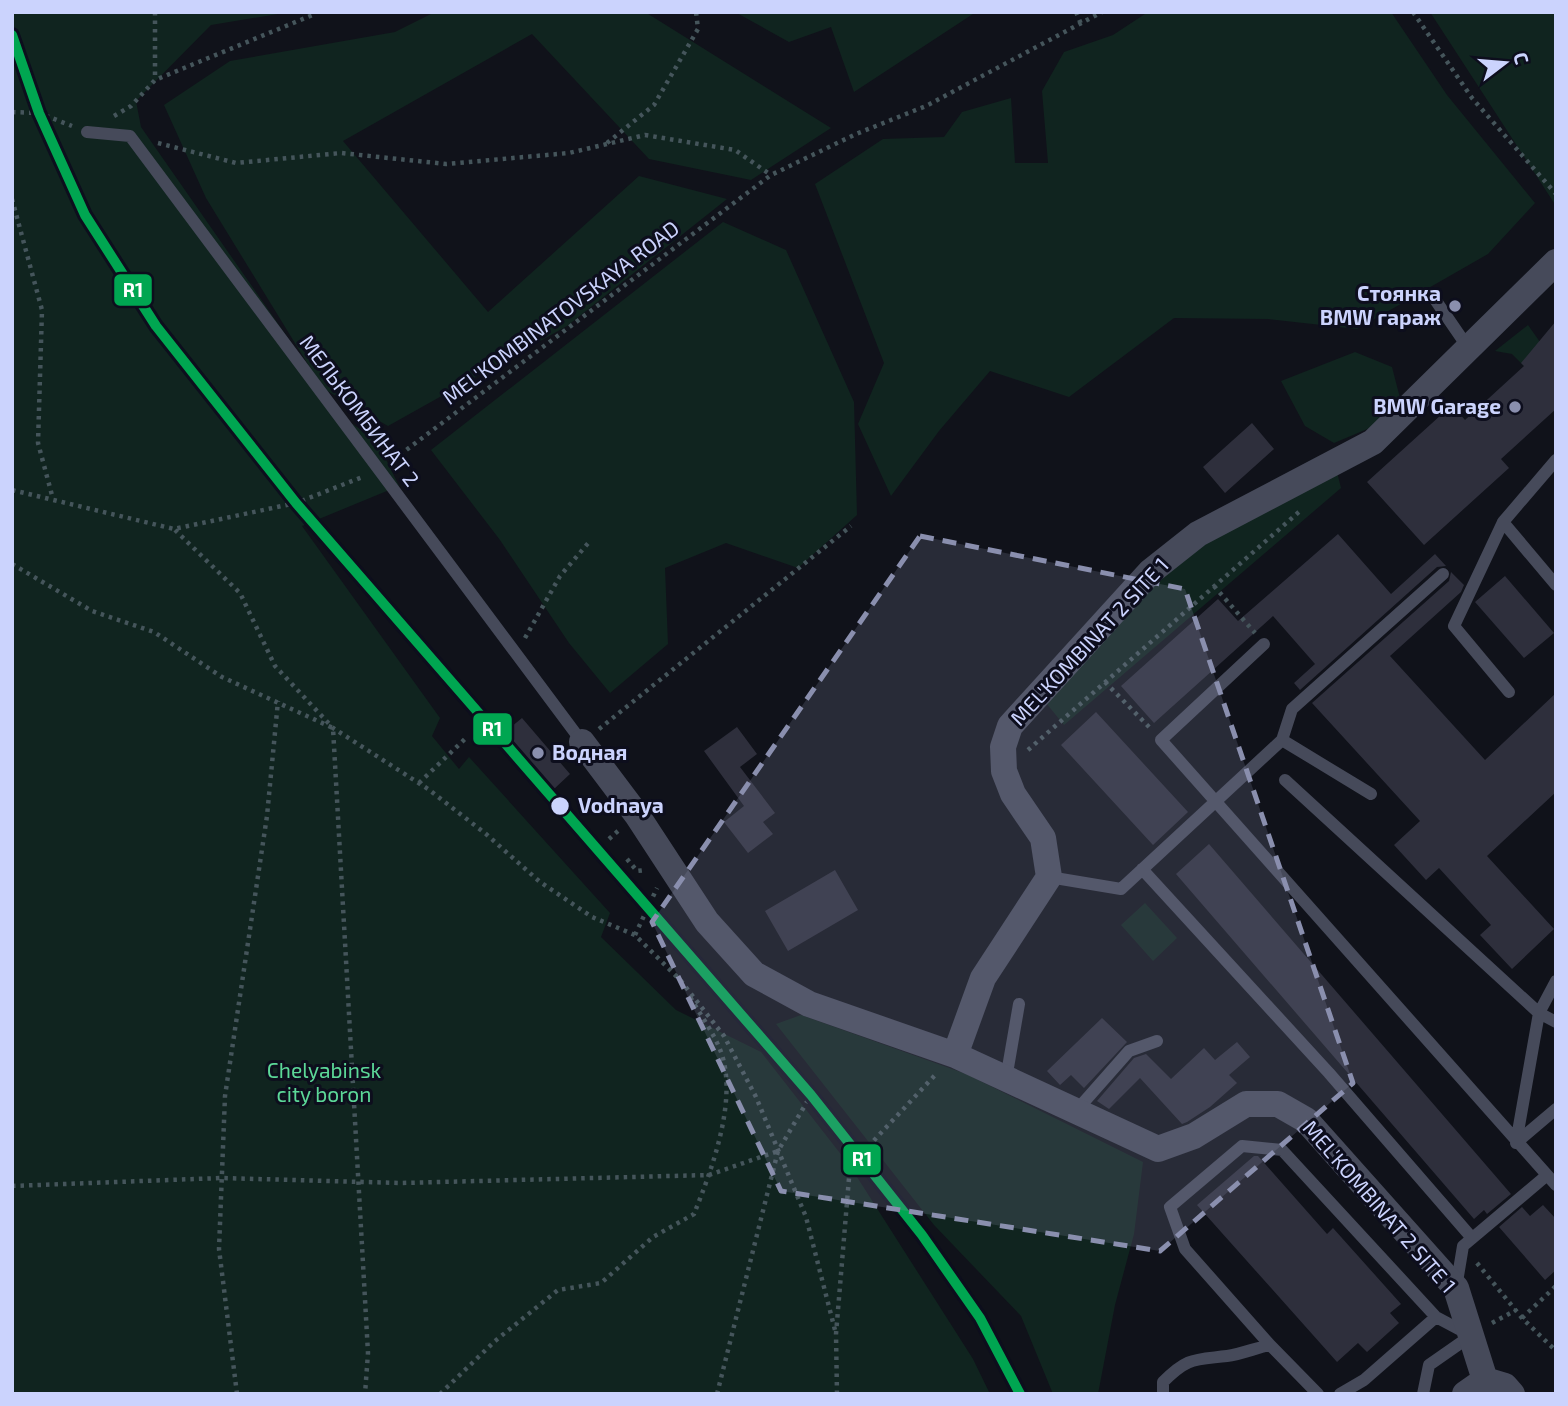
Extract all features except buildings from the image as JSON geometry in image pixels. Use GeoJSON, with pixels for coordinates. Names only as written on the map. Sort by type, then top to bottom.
{"type":"FeatureCollection","features":[{"type":"Feature","properties":{"kind":"street","name":"MEL'KOMBINAT 2 SITE 1"},"geometry":{"type":"LineString","coordinates":[[1049,877],[1042,838],[1013,794],[1004,771],[1003,747],[1010,726],[1150,572],[1198,534],[1373,442],[1556,262]]}},
{"type":"Feature","properties":{"kind":"street","name":"MEL'KOMBINAT 2 SITE 1"},"geometry":{"type":"LineString","coordinates":[[582,743],[636,815],[707,922],[754,974],[809,1004],[955,1055],[1158,1149],[1194,1136],[1246,1104],[1278,1104],[1306,1120],[1456,1288],[1472,1335],[1475,1387]]}},
{"type":"Feature","properties":{"kind":"street"},"geometry":{"type":"LineString","coordinates":[[955,1055],[983,978],[1049,877]]}},
{"type":"Feature","properties":{"kind":"street"},"geometry":{"type":"LineString","coordinates":[[1475,1387],[1505,1386],[1512,1394]]}},
{"type":"Feature","properties":{"kind":"lane"},"geometry":{"type":"LineString","coordinates":[[87,132],[130,136]]}},
{"type":"Feature","properties":{"kind":"lane","name":"МЕЛЬКОМБИНАТ 2"},"geometry":{"type":"LineString","coordinates":[[130,136],[582,743]]}},
{"type":"Feature","properties":{"kind":"lane"},"geometry":{"type":"LineString","coordinates":[[1434,298],[1469,349]]}},
{"type":"Feature","properties":{"kind":"lane"},"geometry":{"type":"LineString","coordinates":[[1509,692],[1454,626],[1503,522],[1556,460]]}},
{"type":"Feature","properties":{"kind":"lane"},"geometry":{"type":"LineString","coordinates":[[1503,522],[1556,584]]}},
{"type":"Feature","properties":{"kind":"lane"},"geometry":{"type":"LineString","coordinates":[[1049,877],[1121,889],[1282,740],[1292,709],[1443,574]]}},
{"type":"Feature","properties":{"kind":"lane"},"geometry":{"type":"LineString","coordinates":[[1265,644],[1161,740],[1551,1181],[1467,1242],[1456,1288]]}},
{"type":"Feature","properties":{"kind":"lane"},"geometry":{"type":"LineString","coordinates":[[1282,740],[1371,794]]}},
{"type":"Feature","properties":{"kind":"lane"},"geometry":{"type":"LineString","coordinates":[[1285,780],[1539,1013],[1556,1022]]}},
{"type":"Feature","properties":{"kind":"lane"},"geometry":{"type":"LineString","coordinates":[[1142,869],[1329,1073],[1467,1242]]}},
{"type":"Feature","properties":{"kind":"lane"},"geometry":{"type":"LineString","coordinates":[[1516,1143],[1539,1013],[1556,981]]}},
{"type":"Feature","properties":{"kind":"lane"},"geometry":{"type":"LineString","coordinates":[[1006,1079],[1019,1004]]}},
{"type":"Feature","properties":{"kind":"lane"},"geometry":{"type":"LineString","coordinates":[[1076,1111],[1129,1051],[1157,1041]]}},
{"type":"Feature","properties":{"kind":"lane"},"geometry":{"type":"LineString","coordinates":[[1516,1143],[1556,1109]]}},
{"type":"Feature","properties":{"kind":"lane"},"geometry":{"type":"LineString","coordinates":[[1318,1394],[1270,1345],[1185,1249],[1170,1207],[1242,1146],[1282,1150],[1436,1317],[1472,1335],[1429,1365],[1423,1394]]}},
{"type":"Feature","properties":{"kind":"lane"},"geometry":{"type":"LineString","coordinates":[[1340,1394],[1364,1380],[1436,1317]]}},
{"type":"Feature","properties":{"kind":"lane"},"geometry":{"type":"LineString","coordinates":[[1163,1394],[1163,1382],[1180,1365],[1196,1357],[1228,1356],[1270,1345]]}},
{"type":"Feature","properties":{"kind":"path"},"geometry":{"type":"LineString","coordinates":[[155,12],[155,80]]}},
{"type":"Feature","properties":{"kind":"path"},"geometry":{"type":"LineString","coordinates":[[606,144],[654,106],[698,29],[696,12]]}},
{"type":"Feature","properties":{"kind":"path"},"geometry":{"type":"LineString","coordinates":[[1076,12],[1082,24]]}},
{"type":"Feature","properties":{"kind":"path","name":"MEL'KOMBINATOVSKAYA ROAD"},"geometry":{"type":"LineString","coordinates":[[12,490],[174,529],[296,503],[379,470],[771,175],[856,134],[926,106],[1102,12]]}},
{"type":"Feature","properties":{"kind":"path"},"geometry":{"type":"LineString","coordinates":[[1413,12],[1472,98],[1556,194]]}},
{"type":"Feature","properties":{"kind":"path"},"geometry":{"type":"LineString","coordinates":[[12,112],[39,113],[87,132],[131,106],[155,80],[315,14]]}},
{"type":"Feature","properties":{"kind":"path"},"geometry":{"type":"LineString","coordinates":[[130,136],[236,163],[341,153],[446,164],[569,153],[645,135],[735,150],[771,175]]}},
{"type":"Feature","properties":{"kind":"path"},"geometry":{"type":"LineString","coordinates":[[12,199],[42,310],[37,443],[54,499]]}},
{"type":"Feature","properties":{"kind":"path"},"geometry":{"type":"LineString","coordinates":[[1004,771],[1302,509]]}},
{"type":"Feature","properties":{"kind":"path"},"geometry":{"type":"LineString","coordinates":[[582,743],[851,526]]}},
{"type":"Feature","properties":{"kind":"path"},"geometry":{"type":"LineString","coordinates":[[174,529],[240,593],[275,666],[333,728],[368,1353],[365,1394]]}},
{"type":"Feature","properties":{"kind":"path"},"geometry":{"type":"LineString","coordinates":[[518,655],[532,621],[560,576],[590,541]]}},
{"type":"Feature","properties":{"kind":"path"},"geometry":{"type":"LineString","coordinates":[[12,564],[92,611],[154,632],[222,677],[333,728],[419,783],[486,834],[540,882],[592,917],[635,935],[681,981],[724,1036],[757,1097],[806,1217],[836,1334]]}},
{"type":"Feature","properties":{"kind":"path"},"geometry":{"type":"LineString","coordinates":[[1214,586],[1265,644]]}},
{"type":"Feature","properties":{"kind":"path"},"geometry":{"type":"LineString","coordinates":[[1105,682],[1161,740]]}},
{"type":"Feature","properties":{"kind":"path"},"geometry":{"type":"LineString","coordinates":[[237,1394],[219,1249],[225,1096],[267,816],[278,701]]}},
{"type":"Feature","properties":{"kind":"path"},"geometry":{"type":"LineString","coordinates":[[419,783],[467,737]]}},
{"type":"Feature","properties":{"kind":"path"},"geometry":{"type":"LineString","coordinates":[[627,859],[637,871]]}},
{"type":"Feature","properties":{"kind":"path"},"geometry":{"type":"LineString","coordinates":[[635,935],[650,902]]}},
{"type":"Feature","properties":{"kind":"path"},"geometry":{"type":"LineString","coordinates":[[440,1394],[495,1341],[558,1290],[601,1283],[653,1237],[694,1214],[718,1147],[726,1092],[721,1053],[681,981]]}},
{"type":"Feature","properties":{"kind":"path"},"geometry":{"type":"LineString","coordinates":[[837,1394],[836,1334],[850,1166],[955,1055]]}},
{"type":"Feature","properties":{"kind":"path"},"geometry":{"type":"LineString","coordinates":[[717,1394],[778,1151],[810,1095]]}},
{"type":"Feature","properties":{"kind":"path"},"geometry":{"type":"LineString","coordinates":[[12,1186],[221,1178],[359,1182],[709,1175],[778,1151]]}},
{"type":"Feature","properties":{"kind":"path"},"geometry":{"type":"LineString","coordinates":[[1467,1242],[1522,1318],[1556,1351]]}},
{"type":"Feature","properties":{"kind":"path"},"geometry":{"type":"LineString","coordinates":[[1522,1318],[1556,1286]]}},
{"type":"Feature","properties":{"kind":"highlighted area"},"geometry":{"type":"Polygon","coordinates":[[[920,536],[1185,589],[1353,1083],[1160,1251],[781,1191],[652,922],[920,536]]]}},
{"type":"Feature","properties":{"kind":"green space","name":"Chelyabinsk city boron"},"geometry":{"type":"Polygon","coordinates":[[[12,12],[290,12],[211,25],[136,101],[141,127],[320,384],[206,198],[164,105],[230,61],[395,32],[435,12],[645,12],[831,128],[751,180],[649,159],[532,34],[343,141],[488,312],[639,176],[727,199],[567,326],[388,426],[324,389],[344,418],[377,441],[399,486],[302,526],[440,718],[432,736],[459,769],[469,757],[610,913],[601,937],[676,1010],[761,1052],[850,1166],[973,1359],[990,1394],[12,1394],[12,12]]]}},
{"type":"Feature","properties":{"kind":"green space"},"geometry":{"type":"Polygon","coordinates":[[[735,12],[976,12],[854,92],[831,27],[789,42],[735,12]]]}},
{"type":"Feature","properties":{"kind":"green space"},"geometry":{"type":"Polygon","coordinates":[[[1148,12],[1391,12],[1447,95],[1535,203],[1488,254],[1357,329],[1268,319],[1174,318],[1069,397],[990,371],[939,431],[891,496],[858,424],[884,363],[815,184],[883,139],[944,137],[962,112],[1011,98],[1015,163],[1048,163],[1042,91],[1064,52],[1113,35],[1148,12]]]}},
{"type":"Feature","properties":{"kind":"green space"},"geometry":{"type":"Polygon","coordinates":[[[1430,12],[1556,12],[1556,206],[1430,12]]]}},
{"type":"Feature","properties":{"kind":"green space"},"geometry":{"type":"Polygon","coordinates":[[[723,222],[786,250],[854,402],[857,515],[798,568],[726,543],[665,568],[668,644],[610,693],[569,643],[500,540],[431,450],[723,222]]]}},
{"type":"Feature","properties":{"kind":"green space"},"geometry":{"type":"Polygon","coordinates":[[[1528,325],[1540,342],[1530,372],[1512,354],[1495,351],[1528,325]]]}},
{"type":"Feature","properties":{"kind":"green space"},"geometry":{"type":"Polygon","coordinates":[[[1355,352],[1392,367],[1400,398],[1384,422],[1334,443],[1305,426],[1281,381],[1355,352]]]}},
{"type":"Feature","properties":{"kind":"green space"},"geometry":{"type":"Polygon","coordinates":[[[1337,472],[1341,488],[1064,725],[1042,698],[1192,549],[1337,472]]]}},
{"type":"Feature","properties":{"kind":"green space"},"geometry":{"type":"Polygon","coordinates":[[[1145,903],[1177,938],[1153,961],[1121,925],[1145,903]]]}},
{"type":"Feature","properties":{"kind":"green space"},"geometry":{"type":"Polygon","coordinates":[[[801,1015],[966,1074],[1143,1162],[1134,1234],[1115,1305],[1098,1394],[1053,1394],[1021,1316],[934,1225],[776,1024],[801,1015]]]}},
{"type":"Feature","properties":{"kind":"transit line","name":"R1"},"geometry":{"type":"LineString","coordinates":[[12,35],[39,113],[85,215],[156,326],[296,503],[811,1095],[922,1235],[980,1318],[1020,1394]]}},
{"type":"Feature","properties":{"kind":"place","name":"Стоянка BMW гараж"},"geometry":{"type":"Point","coordinates":[1455,306]}},
{"type":"Feature","properties":{"kind":"place","name":"BMW Garage"},"geometry":{"type":"Point","coordinates":[1515,407]}},
{"type":"Feature","properties":{"kind":"place","name":"Водная"},"geometry":{"type":"Point","coordinates":[538,753]}},
{"type":"Feature","properties":{"kind":"place","name":"Vodnaya"},"geometry":{"type":"Point","coordinates":[560,806]}}]}
